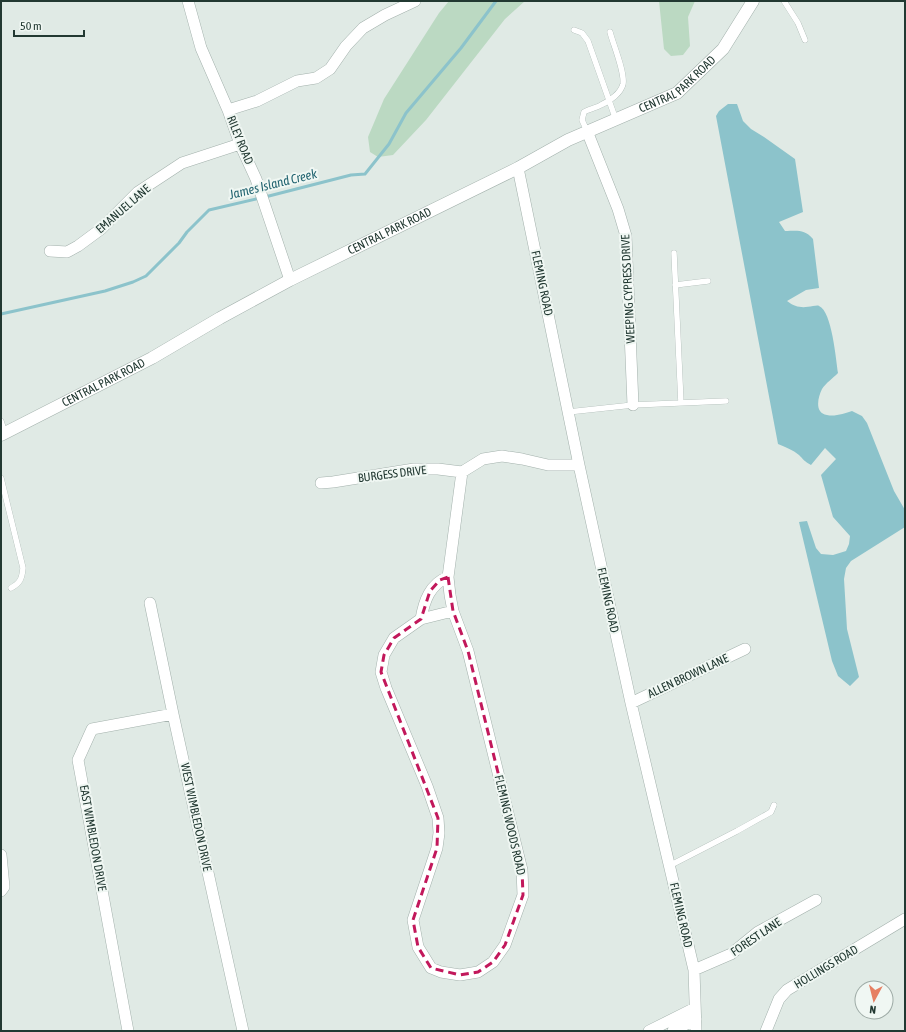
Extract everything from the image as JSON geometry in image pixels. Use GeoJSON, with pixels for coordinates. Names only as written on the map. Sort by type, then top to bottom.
{"type":"FeatureCollection","features":[{"type":"Feature","properties":{"kind":"street","name":"RILEY ROAD"},"geometry":{"type":"LineString","coordinates":[[188,1],[201,48],[228,110],[240,144],[256,179],[290,280]]}},
{"type":"Feature","properties":{"kind":"street"},"geometry":{"type":"LineString","coordinates":[[228,110],[256,101],[297,81],[316,78],[330,69],[346,46],[363,28],[385,15],[415,1]]}},
{"type":"Feature","properties":{"kind":"street","name":"CENTRAL PARK ROAD"},"geometry":{"type":"LineString","coordinates":[[3,434],[152,358],[220,318],[290,280],[518,168],[568,140],[677,93],[723,49],[753,1]]}},
{"type":"Feature","properties":{"kind":"street","name":"WEEPING CYPRESS DRIVE"},"geometry":{"type":"LineString","coordinates":[[587,131],[618,209],[626,236],[633,405]]}},
{"type":"Feature","properties":{"kind":"street","name":"EMANUEL LANE"},"geometry":{"type":"LineString","coordinates":[[50,252],[67,252],[78,246],[101,229],[138,192],[182,162],[240,144]]}},
{"type":"Feature","properties":{"kind":"street","name":"FLEMING ROAD"},"geometry":{"type":"LineString","coordinates":[[518,168],[579,465],[630,702],[694,970],[696,1031]]}},
{"type":"Feature","properties":{"kind":"street"},"geometry":{"type":"LineString","coordinates":[[462,472],[482,459],[502,456],[548,465],[579,465]]}},
{"type":"Feature","properties":{"kind":"street","name":"BURGESS DRIVE"},"geometry":{"type":"LineString","coordinates":[[321,483],[414,469],[438,469],[462,472]]}},
{"type":"Feature","properties":{"kind":"street","name":"FLEMING WOODS ROAD"},"geometry":{"type":"LineString","coordinates":[[453,611],[421,619],[394,638],[384,655],[381,672],[386,688],[427,786],[438,818],[439,833],[437,848],[413,920],[418,947],[430,968],[441,972],[460,975],[478,972],[493,962],[505,945],[523,895],[522,870],[468,651],[453,611],[448,577],[462,472]]}},
{"type":"Feature","properties":{"kind":"street"},"geometry":{"type":"LineString","coordinates":[[421,619],[424,604],[430,591],[440,580],[448,577]]}},
{"type":"Feature","properties":{"kind":"street","name":"WEST WIMBLEDON DRIVE"},"geometry":{"type":"LineString","coordinates":[[150,603],[242,1031]]}},
{"type":"Feature","properties":{"kind":"street","name":"ALLEN BROWN LANE"},"geometry":{"type":"LineString","coordinates":[[630,702],[745,649]]}},
{"type":"Feature","properties":{"kind":"street","name":"EAST WIMBLEDON DRIVE"},"geometry":{"type":"LineString","coordinates":[[128,1031],[78,760],[92,729],[173,714]]}},
{"type":"Feature","properties":{"kind":"street"},"geometry":{"type":"LineString","coordinates":[[1,855],[4,887],[1,891]]}},
{"type":"Feature","properties":{"kind":"street","name":"FOREST LANE"},"geometry":{"type":"LineString","coordinates":[[694,970],[732,954],[758,932],[816,900]]}},
{"type":"Feature","properties":{"kind":"street","name":"HOLLINGS ROAD"},"geometry":{"type":"LineString","coordinates":[[766,1031],[779,999],[787,990],[905,919]]}},
{"type":"Feature","properties":{"kind":"street"},"geometry":{"type":"LineString","coordinates":[[649,1031],[695,1008]]}},
{"type":"Feature","properties":{"kind":"street"},"geometry":{"type":"LineString","coordinates":[[673,1031],[696,1019]]}},
{"type":"Feature","properties":{"kind":"lane"},"geometry":{"type":"LineString","coordinates":[[784,1],[798,23],[805,40]]}},
{"type":"Feature","properties":{"kind":"lane"},"geometry":{"type":"LineString","coordinates":[[574,30],[582,33],[588,41],[616,120]]}},
{"type":"Feature","properties":{"kind":"lane"},"geometry":{"type":"LineString","coordinates":[[587,131],[582,120],[584,112],[601,106],[609,101],[618,93],[623,84],[623,74],[610,32]]}},
{"type":"Feature","properties":{"kind":"lane"},"geometry":{"type":"LineString","coordinates":[[674,253],[681,403]]}},
{"type":"Feature","properties":{"kind":"lane"},"geometry":{"type":"LineString","coordinates":[[675,285],[708,282]]}},
{"type":"Feature","properties":{"kind":"lane"},"geometry":{"type":"LineString","coordinates":[[568,412],[633,405],[726,401]]}},
{"type":"Feature","properties":{"kind":"lane"},"geometry":{"type":"LineString","coordinates":[[1,421],[3,434]]}},
{"type":"Feature","properties":{"kind":"lane"},"geometry":{"type":"LineString","coordinates":[[1,478],[23,568],[22,578],[18,585],[11,588]]}},
{"type":"Feature","properties":{"kind":"lane"},"geometry":{"type":"LineString","coordinates":[[669,866],[770,812],[774,805]]}},
{"type":"Feature","properties":{"kind":"highlighted area"},"geometry":{"type":"Polygon","coordinates":[[[448,577],[453,611],[468,651],[522,870],[523,895],[505,945],[493,962],[478,972],[460,975],[431,968],[418,947],[413,920],[437,848],[438,818],[381,672],[384,655],[394,638],[421,619],[430,591],[440,580],[448,577]]]}},
{"type":"Feature","properties":{"kind":"green space"},"geometry":{"type":"Polygon","coordinates":[[[449,1],[525,1],[505,19],[426,120],[393,155],[378,157],[370,152],[368,137],[384,99],[439,13],[449,1]]]}},
{"type":"Feature","properties":{"kind":"green space"},"geometry":{"type":"Polygon","coordinates":[[[659,1],[695,1],[688,17],[690,46],[683,55],[671,56],[664,49],[659,1]]]}},
{"type":"Feature","properties":{"kind":"water"},"geometry":{"type":"Polygon","coordinates":[[[728,104],[737,104],[743,121],[751,129],[795,159],[803,212],[779,222],[785,231],[804,232],[813,239],[819,288],[806,290],[787,301],[803,307],[819,306],[823,310],[827,317],[833,336],[838,373],[822,389],[818,400],[819,408],[823,414],[827,415],[837,415],[852,411],[862,416],[867,423],[894,491],[905,510],[905,527],[851,561],[846,568],[844,579],[847,629],[859,677],[850,686],[838,676],[832,661],[799,522],[807,521],[816,548],[821,554],[833,555],[846,551],[850,536],[833,517],[821,475],[836,459],[825,448],[811,465],[799,455],[778,444],[716,116],[719,111],[728,104]]]}},
{"type":"Feature","properties":{"kind":"waterway","name":"James Island Creek"},"geometry":{"type":"LineString","coordinates":[[265,197],[351,175],[365,174],[389,144],[406,113],[461,48],[496,1]]}},
{"type":"Feature","properties":{"kind":"waterway","name":"James Island Creek"},"geometry":{"type":"LineString","coordinates":[[1,314],[105,291],[133,282],[146,276],[209,210],[260,198]]}}]}
